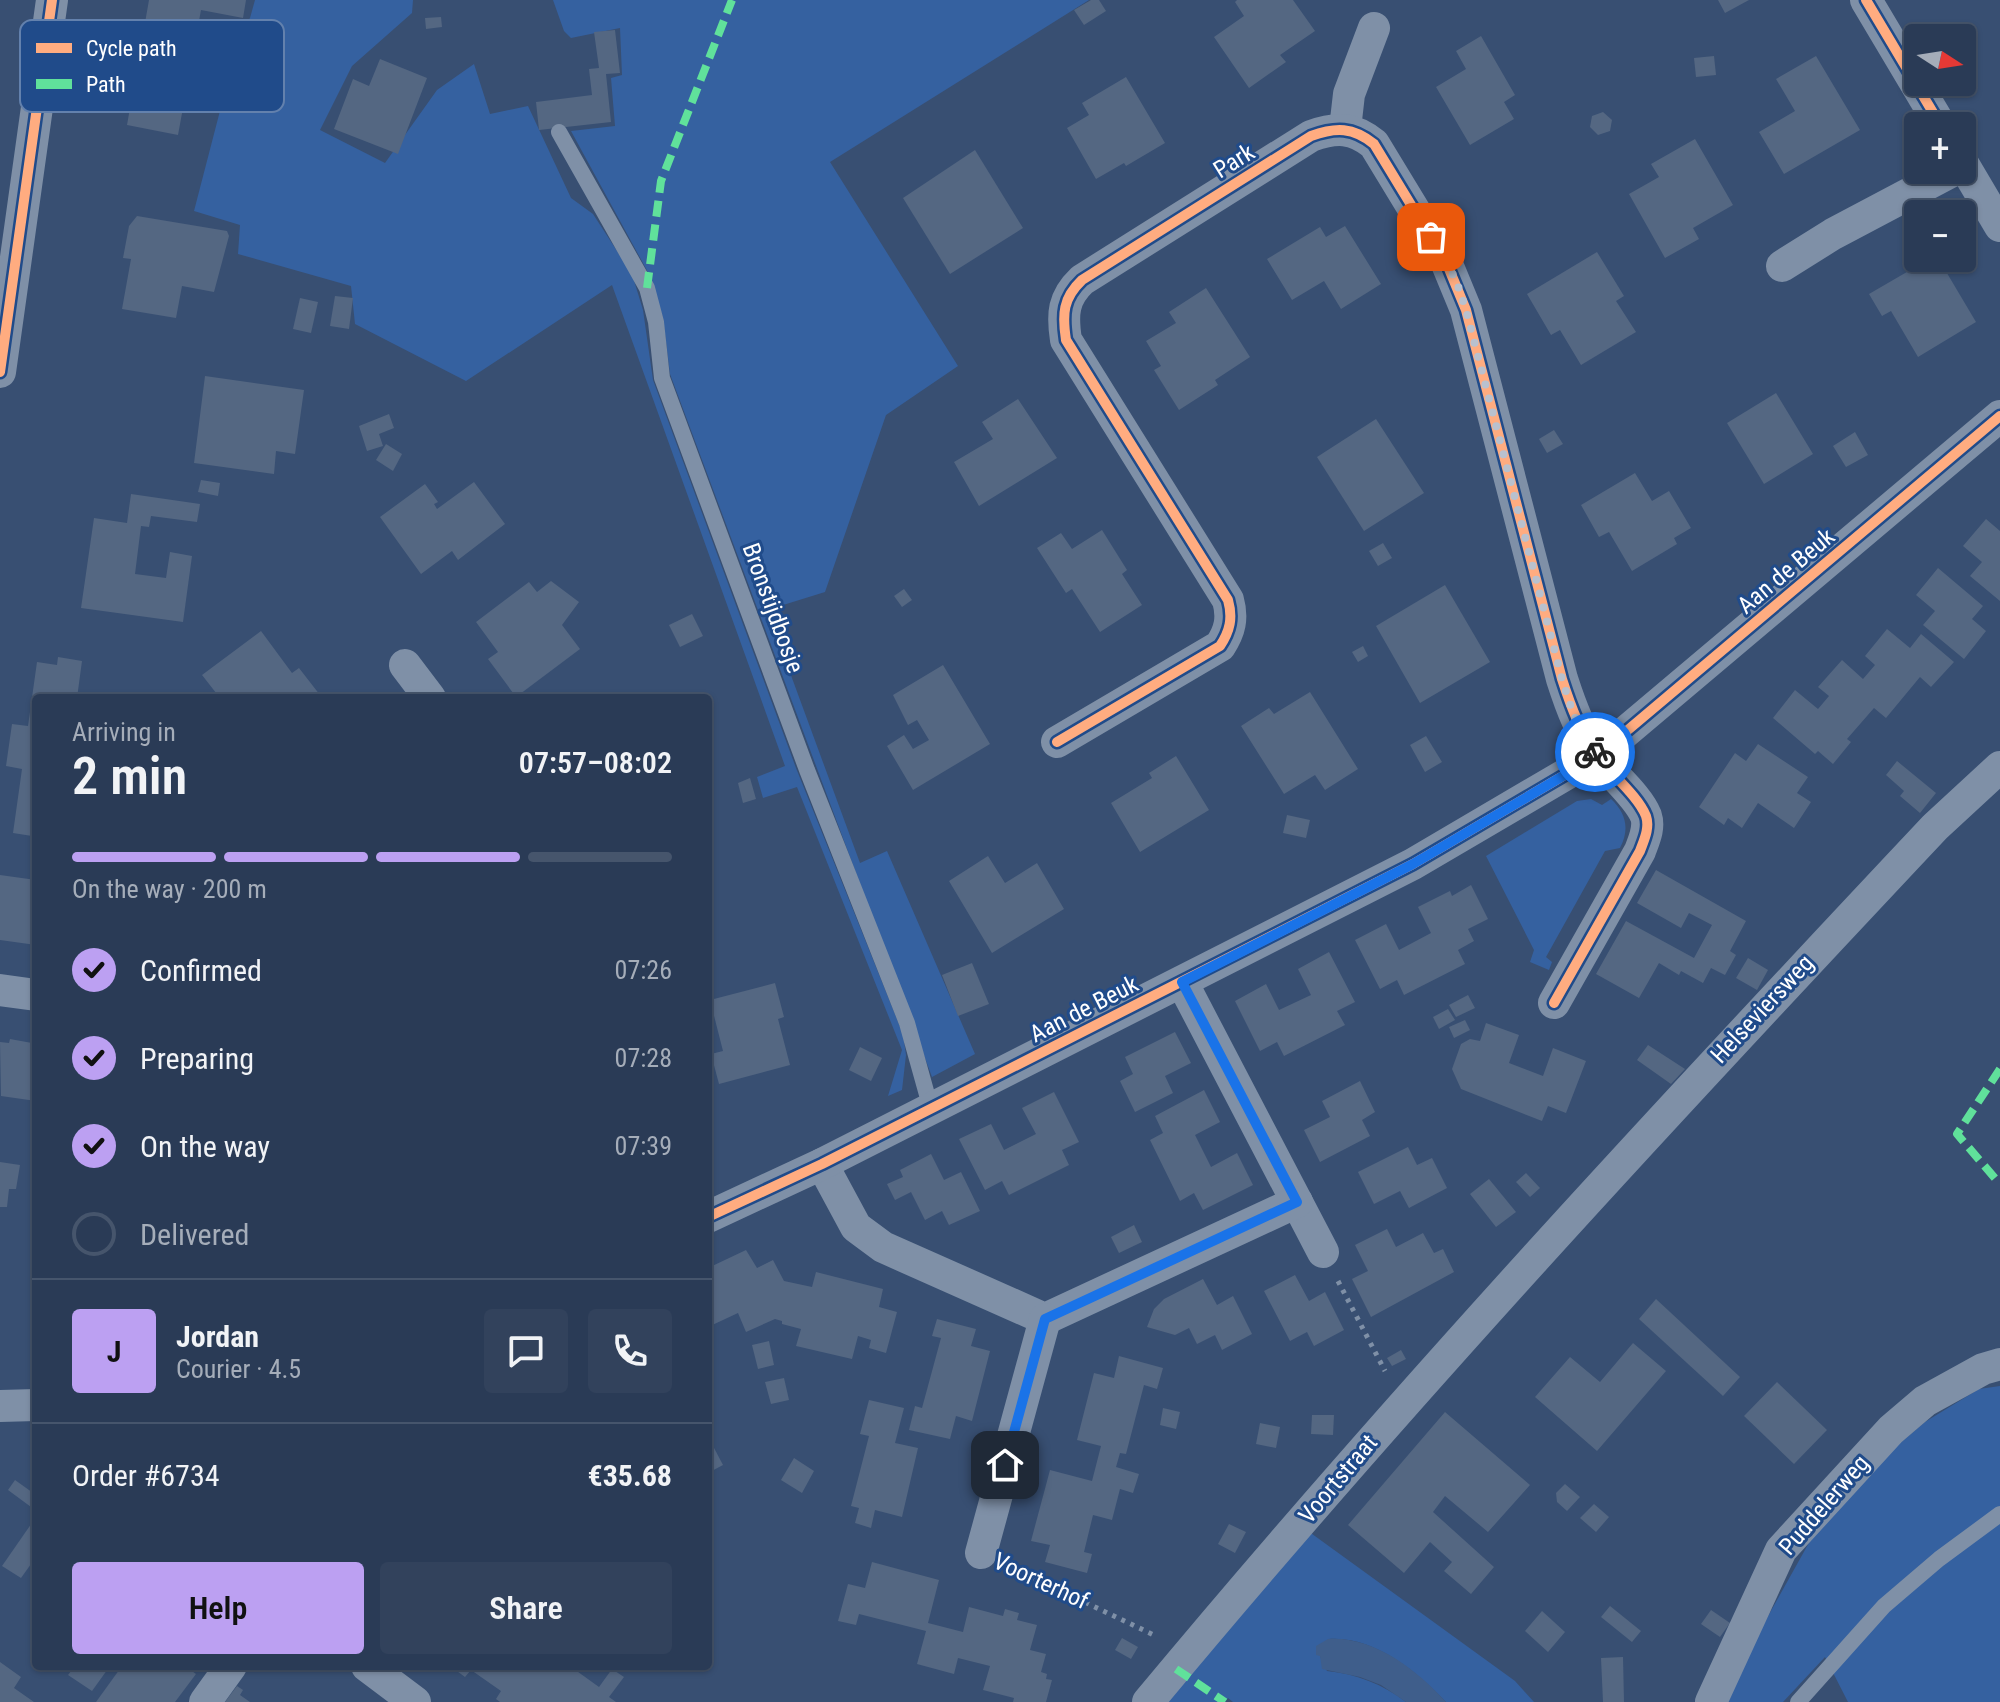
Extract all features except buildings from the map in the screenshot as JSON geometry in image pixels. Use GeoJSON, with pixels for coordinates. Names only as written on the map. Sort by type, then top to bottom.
{"type":"FeatureCollection","features":[{"type":"Feature","properties":{"kind":"street"},"geometry":{"type":"LineString","coordinates":[[49,20],[52,0]]}},
{"type":"Feature","properties":{"kind":"street"},"geometry":{"type":"LineString","coordinates":[[1866,0],[1933,112]]}},
{"type":"Feature","properties":{"kind":"street"},"geometry":{"type":"LineString","coordinates":[[1374,28],[1349,94],[1345,129],[1360,133],[1374,144],[1456,280],[1574,716],[1597,756],[1647,818],[1647,833],[1640,851],[1554,1003]]}},
{"type":"Feature","properties":{"kind":"street"},"geometry":{"type":"LineString","coordinates":[[0,372],[9,247],[33,112]]}},
{"type":"Feature","properties":{"kind":"street","name":"Park"},"geometry":{"type":"LineString","coordinates":[[1057,742],[1220,646],[1227,635],[1232,612],[1220,587],[1066,340],[1063,308],[1069,292],[1082,280],[1311,136],[1331,129],[1345,129]]}},
{"type":"Feature","properties":{"kind":"street"},"geometry":{"type":"LineString","coordinates":[[1782,266],[1833,234],[1927,184]]}},
{"type":"Feature","properties":{"kind":"street"},"geometry":{"type":"LineString","coordinates":[[1973,184],[2000,226]]}},
{"type":"Feature","properties":{"kind":"street","name":"Aan de Beuk"},"geometry":{"type":"LineString","coordinates":[[712,1215],[822,1164],[1413,864],[1597,756],[2000,416]]}},
{"type":"Feature","properties":{"kind":"street"},"geometry":{"type":"LineString","coordinates":[[405,665],[427,694]]}},
{"type":"Feature","properties":{"kind":"street","name":"Helseviersweg"},"geometry":{"type":"LineString","coordinates":[[1532,1259],[1925,837],[2000,767]]}},
{"type":"Feature","properties":{"kind":"street"},"geometry":{"type":"LineString","coordinates":[[1182,982],[1323,1252]]}},
{"type":"Feature","properties":{"kind":"street"},"geometry":{"type":"LineString","coordinates":[[0,990],[32,994]]}},
{"type":"Feature","properties":{"kind":"street"},"geometry":{"type":"LineString","coordinates":[[822,1164],[856,1227],[883,1247],[1045,1319],[1297,1202]]}},
{"type":"Feature","properties":{"kind":"street","name":"Voortstraat"},"geometry":{"type":"LineString","coordinates":[[1148,1702],[1402,1404],[1532,1259]]}},
{"type":"Feature","properties":{"kind":"street","name":"Voorterhof"},"geometry":{"type":"LineString","coordinates":[[981,1553],[1045,1319]]}},
{"type":"Feature","properties":{"kind":"street","name":"Puddelerweg"},"geometry":{"type":"LineString","coordinates":[[1711,1702],[1781,1550],[1891,1430],[1925,1401],[1983,1369],[2000,1364]]}},
{"type":"Feature","properties":{"kind":"street"},"geometry":{"type":"LineString","coordinates":[[0,1406],[32,1405]]}},
{"type":"Feature","properties":{"kind":"street"},"geometry":{"type":"LineString","coordinates":[[205,1702],[228,1670]]}},
{"type":"Feature","properties":{"kind":"street"},"geometry":{"type":"LineString","coordinates":[[372,1670],[415,1702]]}},
{"type":"Feature","properties":{"kind":"lane","name":"Bronstijdbosje"},"geometry":{"type":"LineString","coordinates":[[559,132],[647,288],[656,322],[662,378],[807,770],[907,1023],[931,1109]]}},
{"type":"Feature","properties":{"kind":"lane"},"geometry":{"type":"LineString","coordinates":[[1798,1702],[1884,1606],[1939,1559],[2000,1514]]}},
{"type":"Feature","properties":{"kind":"path"},"geometry":{"type":"LineString","coordinates":[[1323,1252],[1402,1404]]}},
{"type":"Feature","properties":{"kind":"shaded area"},"geometry":{"type":"Polygon","coordinates":[[[255,0],[413,0],[412,13],[352,66],[320,130],[385,163],[437,90],[474,64],[490,114],[528,106],[571,198],[593,214],[632,274],[643,310],[653,380],[796,768],[903,1034],[906,1055],[902,1090],[888,1096],[902,1050],[797,787],[763,798],[757,777],[785,766],[612,285],[466,381],[355,324],[351,286],[238,254],[240,225],[194,211],[220,112],[284,112],[284,20],[250,18],[255,0]]]}},
{"type":"Feature","properties":{"kind":"shaded area"},"geometry":{"type":"Polygon","coordinates":[[[553,0],[1089,0],[830,162],[958,366],[886,415],[825,592],[767,610],[860,863],[887,851],[975,1054],[932,1077],[670,374],[663,318],[650,276],[571,131],[615,126],[611,78],[622,75],[620,28],[571,38],[564,31],[553,0]]]}},
{"type":"Feature","properties":{"kind":"shaded area"},"geometry":{"type":"Polygon","coordinates":[[[1591,799],[1602,805],[1611,799],[1623,816],[1625,834],[1620,848],[1605,851],[1546,957],[1552,962],[1549,970],[1530,962],[1534,950],[1486,856],[1577,801],[1591,799]]]}},
{"type":"Feature","properties":{"kind":"shaded area"},"geometry":{"type":"Polygon","coordinates":[[[2000,1386],[2000,1702],[1848,1702],[1825,1657],[1783,1702],[1728,1702],[1758,1634],[1815,1532],[1887,1454],[1925,1422],[1979,1389],[2000,1386]]]}},
{"type":"Feature","properties":{"kind":"shaded area"},"geometry":{"type":"Polygon","coordinates":[[[1308,1531],[1515,1681],[1534,1702],[1446,1702],[1408,1668],[1378,1649],[1362,1643],[1329,1639],[1320,1656],[1327,1671],[1369,1681],[1406,1702],[1233,1702],[1228,1698],[1225,1702],[1167,1702],[1308,1531]]]}},
{"type":"Feature","properties":{"kind":"shaded area"},"geometry":{"type":"Polygon","coordinates":[[[1328,1639],[1362,1643],[1393,1657],[1422,1678],[1446,1702],[1406,1702],[1381,1685],[1322,1669],[1316,1646],[1328,1639]]]}},
{"type":"Feature","properties":{"kind":"marked path"},"geometry":{"type":"LineString","coordinates":[[647,288],[661,181],[732,0]]}},
{"type":"Feature","properties":{"kind":"marked path"},"geometry":{"type":"LineString","coordinates":[[2000,1069],[1957,1134],[2000,1184]]}},
{"type":"Feature","properties":{"kind":"marked path"},"geometry":{"type":"LineString","coordinates":[[1176,1669],[1225,1702]]}},
{"type":"Feature","properties":{"kind":"cycle path"},"geometry":{"type":"LineString","coordinates":[[49,20],[52,0]]}},
{"type":"Feature","properties":{"kind":"cycle path"},"geometry":{"type":"LineString","coordinates":[[1866,0],[1933,112]]}},
{"type":"Feature","properties":{"kind":"cycle path"},"geometry":{"type":"LineString","coordinates":[[0,372],[36,112]]}},
{"type":"Feature","properties":{"kind":"cycle path"},"geometry":{"type":"LineString","coordinates":[[1057,742],[1220,646],[1230,619],[1228,600],[1066,340],[1064,314],[1071,293],[1082,280],[1311,136],[1336,130],[1359,134],[1374,144],[1447,264],[1466,310],[1569,700],[1593,749],[1637,801],[1647,820],[1640,851],[1554,1003]]}},
{"type":"Feature","properties":{"kind":"cycle path"},"geometry":{"type":"LineString","coordinates":[[712,1215],[822,1164],[1413,864],[1597,756],[2000,416]]}},
{"type":"Feature","properties":{"kind":"way so far"},"geometry":{"type":"LineString","coordinates":[[1431,237],[1456,280],[1466,310],[1562,679],[1574,716],[1595,752]]}},
{"type":"Feature","properties":{"kind":"route"},"geometry":{"type":"LineString","coordinates":[[1005,1465],[1045,1319],[1297,1202],[1182,982],[1413,864],[1597,756],[1595,752]]}}]}
